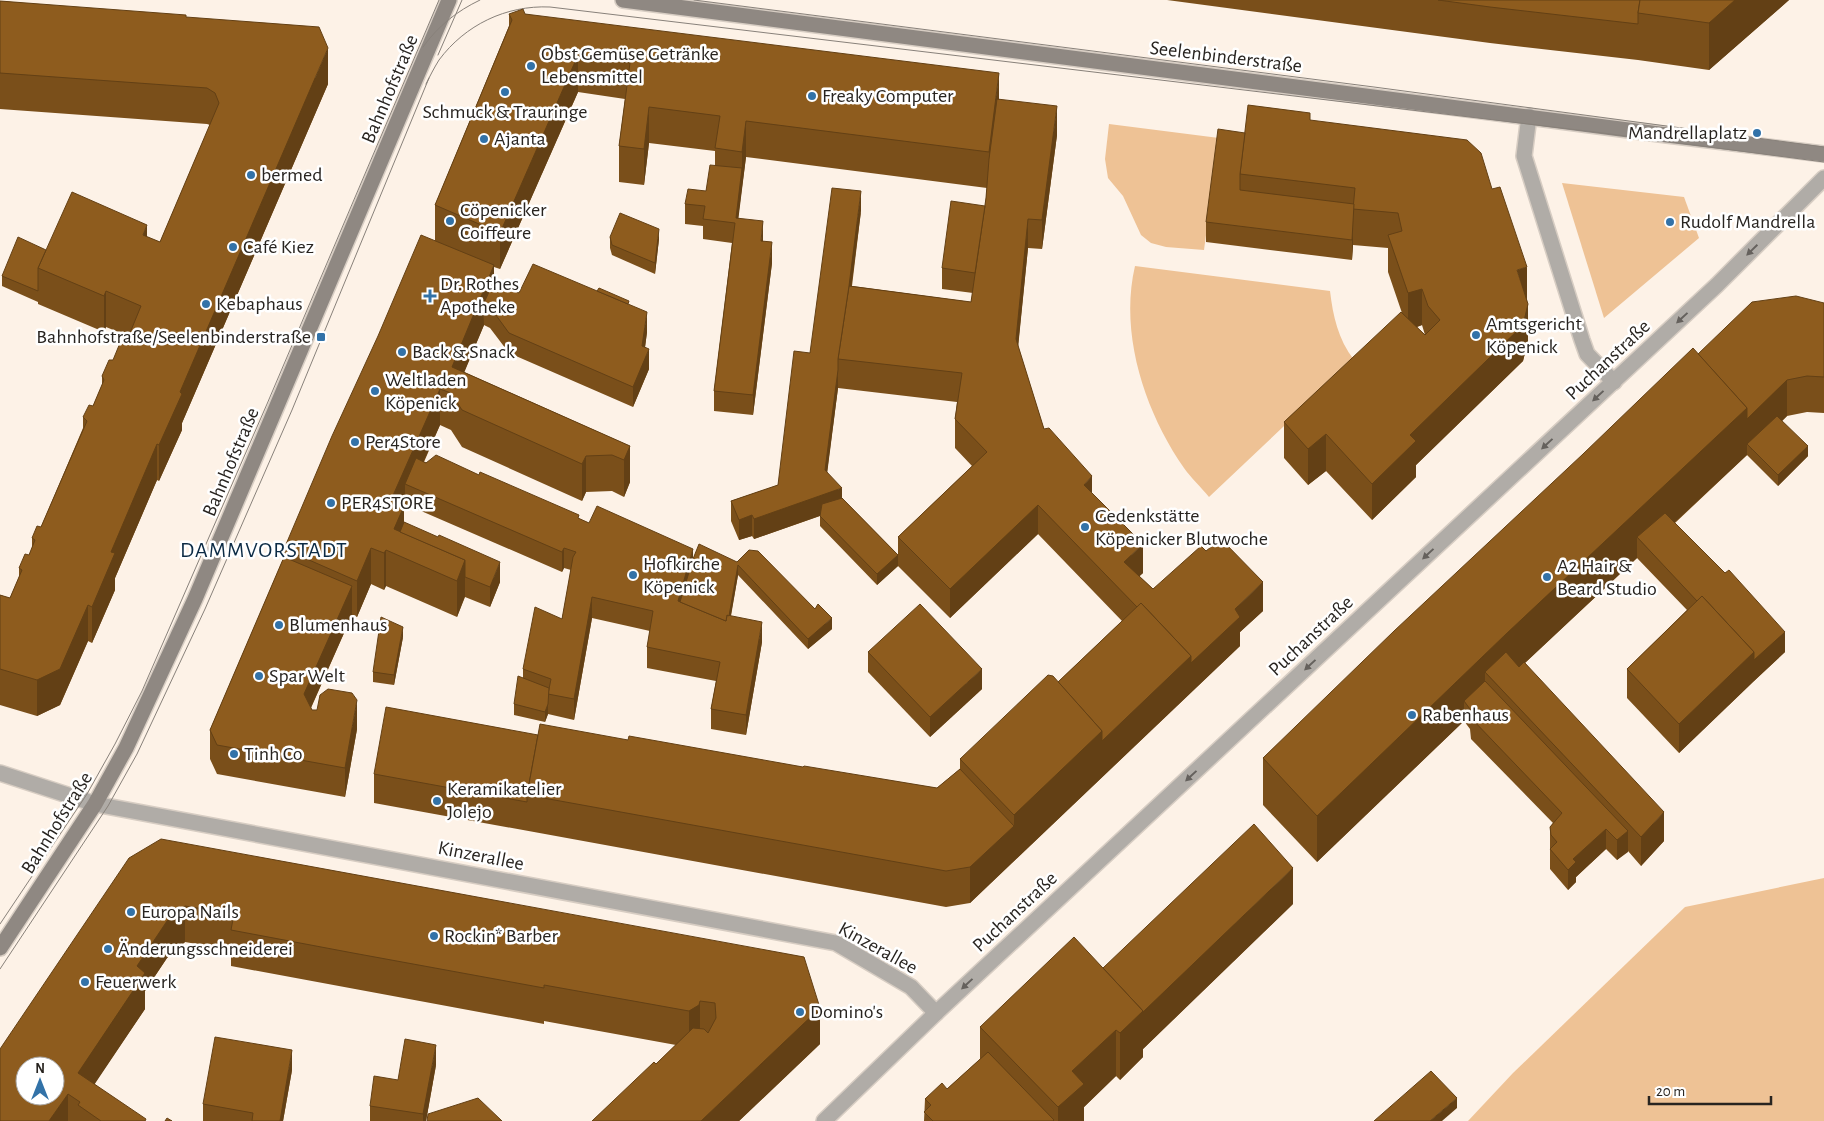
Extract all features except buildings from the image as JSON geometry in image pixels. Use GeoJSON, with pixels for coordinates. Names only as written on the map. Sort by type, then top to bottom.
{"type":"FeatureCollection","features":[{"type":"Feature","properties":{"kind":"street","name":"Bahnhofstraße"},"geometry":{"type":"LineString","coordinates":[[0,948],[95,804],[126,748],[195,599],[449,0]]}},
{"type":"Feature","properties":{"kind":"street","name":"Seelenbinderstraße"},"geometry":{"type":"LineString","coordinates":[[623,0],[1824,154]]}},
{"type":"Feature","properties":{"kind":"street"},"geometry":{"type":"LineString","coordinates":[[1529,116],[1524,156],[1584,346],[1587,354],[1614,382]]}},
{"type":"Feature","properties":{"kind":"street","name":"Puchanstraße"},"geometry":{"type":"LineString","coordinates":[[824,1121],[936,1013],[1614,382],[1824,178]]}},
{"type":"Feature","properties":{"kind":"street","name":"Kinzerallee"},"geometry":{"type":"LineString","coordinates":[[0,774],[95,804],[836,943],[911,987],[936,1013]]}},
{"type":"Feature","properties":{"kind":"shaded area"},"geometry":{"type":"Polygon","coordinates":[[[1109,124],[1219,138],[1204,250],[1166,247],[1151,243],[1141,235],[1123,196],[1108,178],[1105,159],[1109,124]]]}},
{"type":"Feature","properties":{"kind":"shaded area"},"geometry":{"type":"Polygon","coordinates":[[[1562,183],[1684,197],[1699,238],[1604,318],[1562,183]]]}},
{"type":"Feature","properties":{"kind":"shaded area"},"geometry":{"type":"Polygon","coordinates":[[[1135,266],[1330,291],[1337,327],[1348,352],[1354,360],[1209,497],[1187,472],[1170,446],[1147,397],[1133,345],[1130,318],[1135,266]]]}},
{"type":"Feature","properties":{"kind":"shaded area"},"geometry":{"type":"Polygon","coordinates":[[[1824,878],[1824,1121],[1468,1121],[1513,1073],[1685,907],[1824,878]]]}},
{"type":"Feature","properties":{"kind":"tram line"},"geometry":{"type":"LineString","coordinates":[[0,924],[87,794],[142,691],[267,404],[439,0]]}},
{"type":"Feature","properties":{"kind":"tram line"},"geometry":{"type":"LineString","coordinates":[[438,55],[462,0]]}},
{"type":"Feature","properties":{"kind":"tram line"},"geometry":{"type":"LineString","coordinates":[[423,47],[448,20],[480,0]]}},
{"type":"Feature","properties":{"kind":"tram line"},"geometry":{"type":"LineString","coordinates":[[694,0],[1824,147]]}},
{"type":"Feature","properties":{"kind":"tram line"},"geometry":{"type":"LineString","coordinates":[[426,84],[439,60],[449,48],[474,27],[502,14],[534,7],[550,7],[1595,132],[1824,162]]}},
{"type":"Feature","properties":{"kind":"tram line"},"geometry":{"type":"LineString","coordinates":[[0,969],[108,806],[137,754],[205,609],[292,410],[429,78]]}},
{"type":"Feature","properties":{"kind":"place","name":"Obst Gemüse Getränke Lebensmittel"},"geometry":{"type":"Point","coordinates":[531,66]}},
{"type":"Feature","properties":{"kind":"place","name":"Schmuck & Trauringe"},"geometry":{"type":"Point","coordinates":[505,92]}},
{"type":"Feature","properties":{"kind":"place","name":"Freaky Computer"},"geometry":{"type":"Point","coordinates":[812,96]}},
{"type":"Feature","properties":{"kind":"place","name":"Mandrellaplatz"},"geometry":{"type":"Point","coordinates":[1757,133]}},
{"type":"Feature","properties":{"kind":"place","name":"Ajanta"},"geometry":{"type":"Point","coordinates":[484,139]}},
{"type":"Feature","properties":{"kind":"place","name":"bermed"},"geometry":{"type":"Point","coordinates":[251,175]}},
{"type":"Feature","properties":{"kind":"place","name":"Cöpenicker Coiffeure"},"geometry":{"type":"Point","coordinates":[450,221]}},
{"type":"Feature","properties":{"kind":"place","name":"Rudolf Mandrella"},"geometry":{"type":"Point","coordinates":[1670,222]}},
{"type":"Feature","properties":{"kind":"place","name":"Café Kiez"},"geometry":{"type":"Point","coordinates":[233,247]}},
{"type":"Feature","properties":{"kind":"place","name":"Dr. Rothes Apotheke"},"geometry":{"type":"Point","coordinates":[430,296]}},
{"type":"Feature","properties":{"kind":"place","name":"Kebaphaus"},"geometry":{"type":"Point","coordinates":[206,304]}},
{"type":"Feature","properties":{"kind":"place","name":"Amtsgericht Köpenick"},"geometry":{"type":"Point","coordinates":[1476,335]}},
{"type":"Feature","properties":{"kind":"place","name":"Bahnhofstraße/Seelenbinderstraße"},"geometry":{"type":"Point","coordinates":[321,337]}},
{"type":"Feature","properties":{"kind":"place","name":"Back & Snack"},"geometry":{"type":"Point","coordinates":[402,352]}},
{"type":"Feature","properties":{"kind":"place","name":"Weltladen Köpenick"},"geometry":{"type":"Point","coordinates":[375,391]}},
{"type":"Feature","properties":{"kind":"place","name":"Per4Store"},"geometry":{"type":"Point","coordinates":[355,442]}},
{"type":"Feature","properties":{"kind":"place","name":"PER4STORE"},"geometry":{"type":"Point","coordinates":[331,503]}},
{"type":"Feature","properties":{"kind":"place","name":"Gedenkstätte Köpenicker Blutwoche"},"geometry":{"type":"Point","coordinates":[1085,527]}},
{"type":"Feature","properties":{"kind":"place","name":"Hofkirche Köpenick"},"geometry":{"type":"Point","coordinates":[633,575]}},
{"type":"Feature","properties":{"kind":"place","name":"A2 Hair & Beard Studio"},"geometry":{"type":"Point","coordinates":[1547,577]}},
{"type":"Feature","properties":{"kind":"place","name":"Blumenhaus"},"geometry":{"type":"Point","coordinates":[279,625]}},
{"type":"Feature","properties":{"kind":"place","name":"Spar Welt"},"geometry":{"type":"Point","coordinates":[259,676]}},
{"type":"Feature","properties":{"kind":"place","name":"Rabenhaus"},"geometry":{"type":"Point","coordinates":[1412,715]}},
{"type":"Feature","properties":{"kind":"place","name":"Tinh Co"},"geometry":{"type":"Point","coordinates":[234,754]}},
{"type":"Feature","properties":{"kind":"place","name":"Keramikatelier Jolejo"},"geometry":{"type":"Point","coordinates":[437,801]}},
{"type":"Feature","properties":{"kind":"place","name":"Europa Nails"},"geometry":{"type":"Point","coordinates":[131,912]}},
{"type":"Feature","properties":{"kind":"place","name":"Rockin* Barber"},"geometry":{"type":"Point","coordinates":[434,936]}},
{"type":"Feature","properties":{"kind":"place","name":"Änderungsschneiderei"},"geometry":{"type":"Point","coordinates":[108,949]}},
{"type":"Feature","properties":{"kind":"place","name":"Feuerwerk"},"geometry":{"type":"Point","coordinates":[85,982]}},
{"type":"Feature","properties":{"kind":"place","name":"Domino's"},"geometry":{"type":"Point","coordinates":[800,1012]}},
{"type":"Feature","properties":{"kind":"district","name":"DAMMVORSTADT"},"geometry":{"type":"Point","coordinates":[264,550]}}]}
